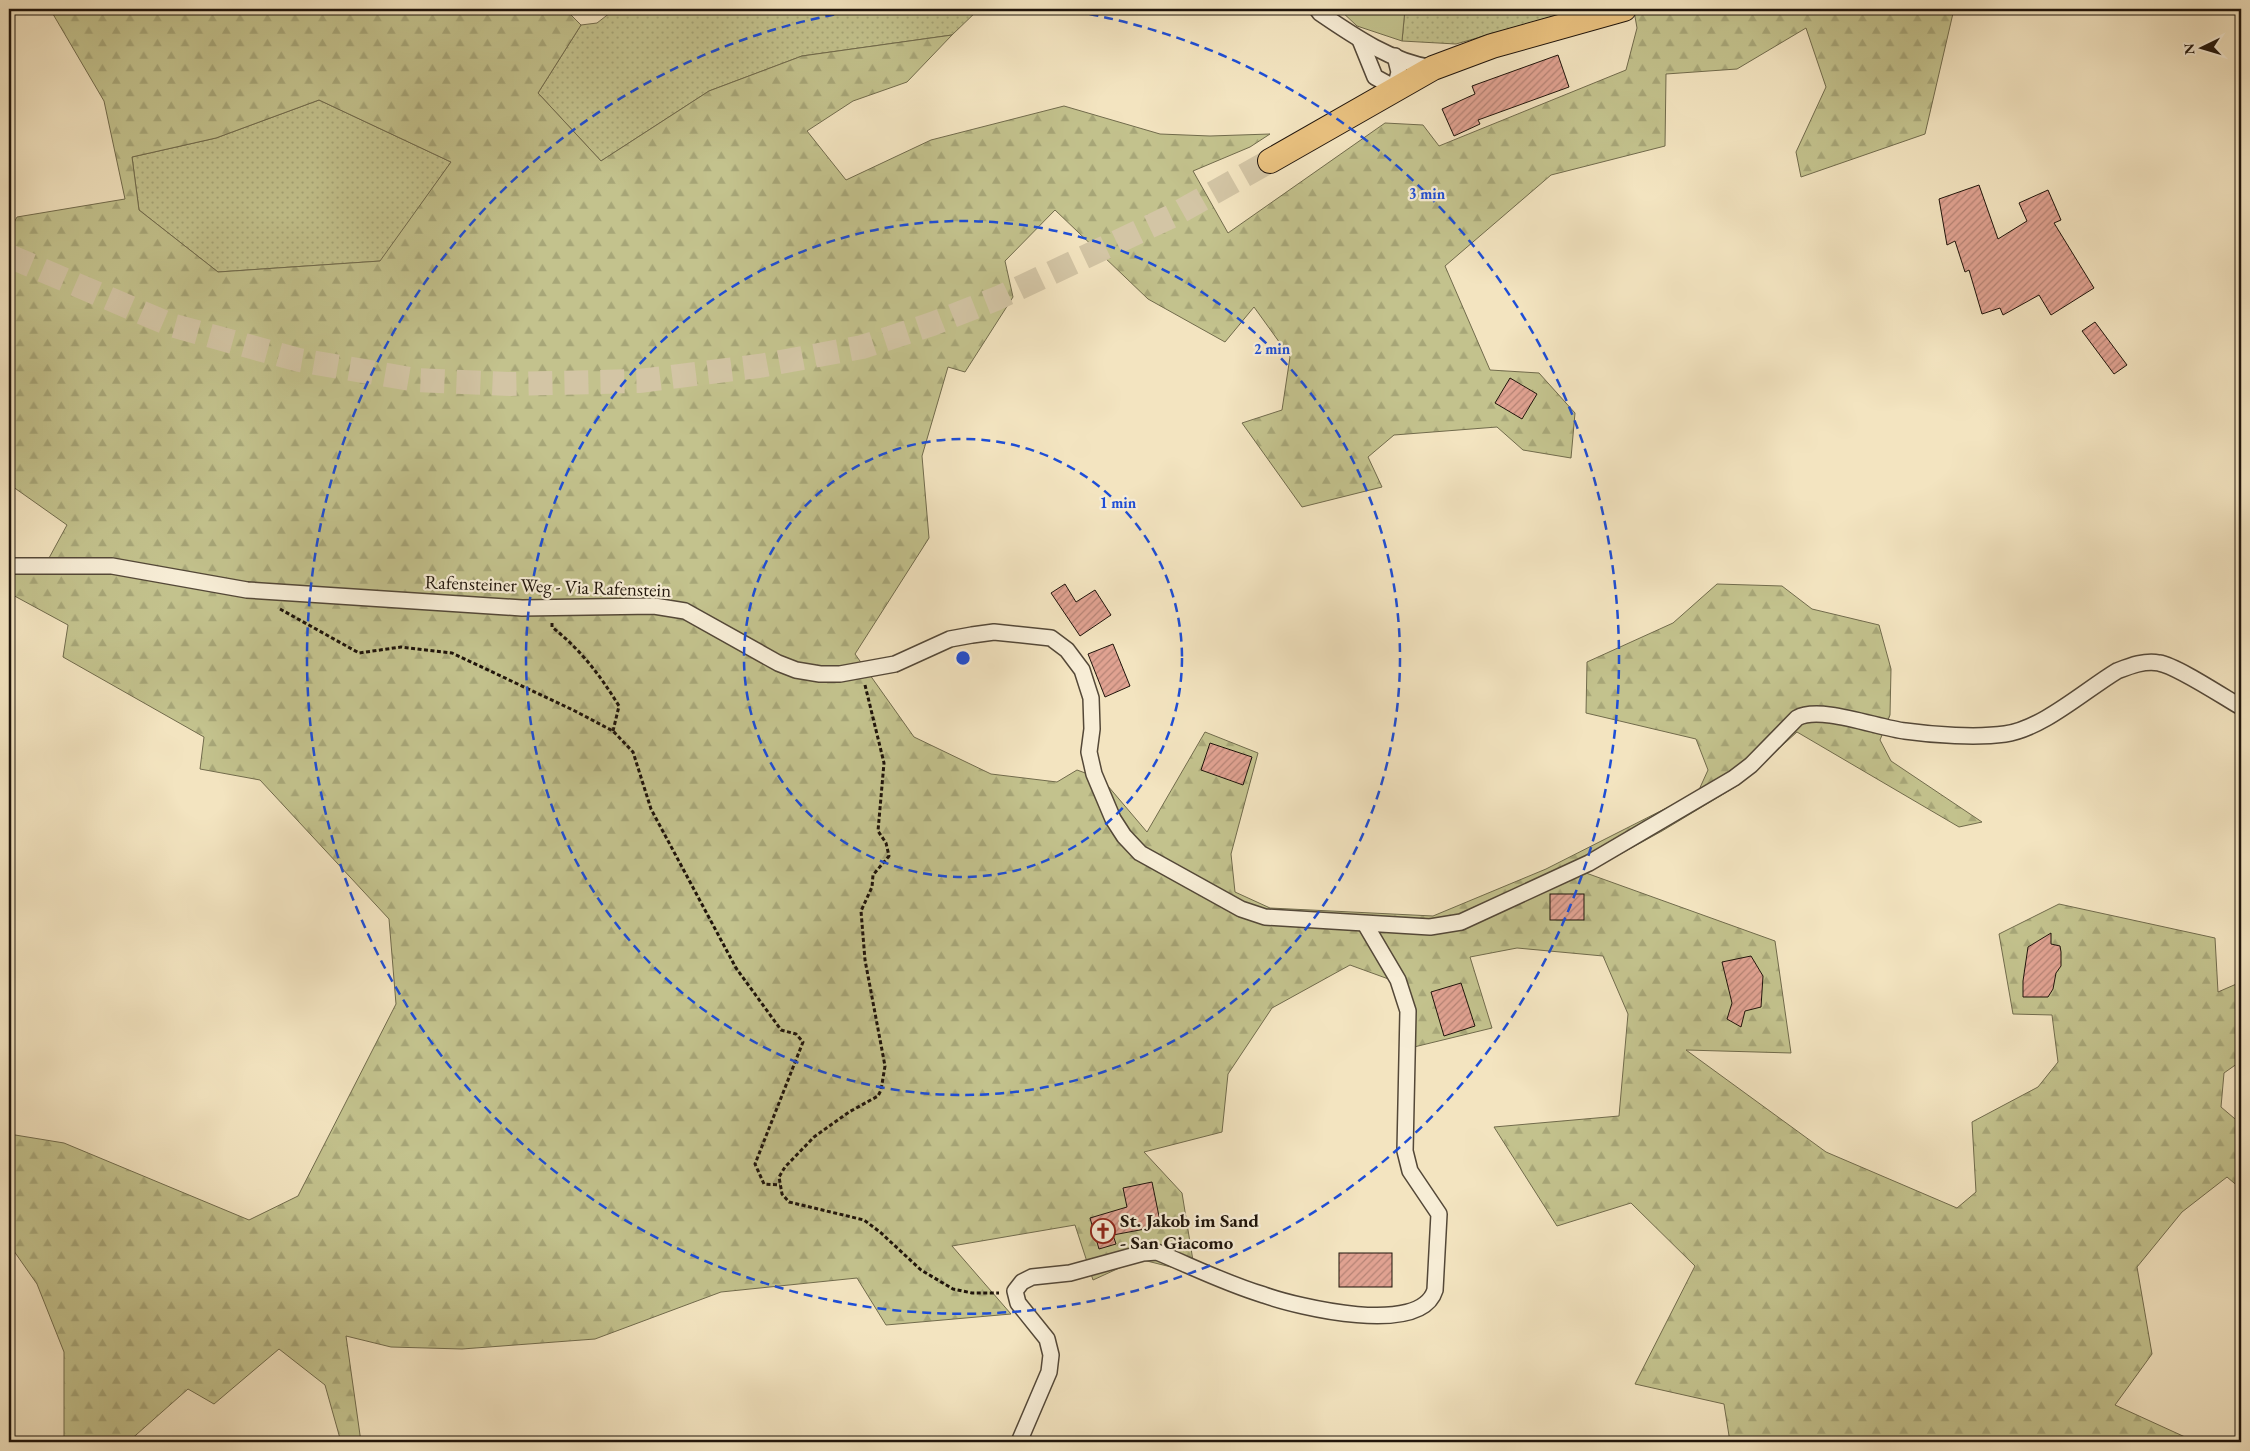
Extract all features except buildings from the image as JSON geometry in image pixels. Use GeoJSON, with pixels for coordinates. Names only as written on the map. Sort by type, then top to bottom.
{"type":"FeatureCollection","features":[{"type":"Feature","properties":{"kind":"main road"},"geometry":{"type":"LineString","coordinates":[[1270,161],[1433,68],[1492,46],[1624,9]]}},
{"type":"Feature","properties":{"kind":"street"},"geometry":{"type":"LineString","coordinates":[[1318,9],[1320,13],[1360,40],[1411,65],[1433,68]]}},
{"type":"Feature","properties":{"kind":"street"},"geometry":{"type":"LineString","coordinates":[[1360,40],[1375,77],[1395,88],[1399,72],[1395,56]]}},
{"type":"Feature","properties":{"kind":"street"},"geometry":{"type":"LineString","coordinates":[[1360,109],[1375,77]]}},
{"type":"Feature","properties":{"kind":"street","name":"Rafensteiner Weg - Via Rafenstein"},"geometry":{"type":"LineString","coordinates":[[9,566],[112,566],[247,590],[522,608],[654,606],[685,612],[778,663],[796,670],[820,674],[840,674],[895,664],[950,639],[972,634],[994,632],[1051,638],[1067,650],[1082,670],[1091,698],[1092,729],[1089,752],[1094,774],[1113,819],[1124,836],[1140,853],[1241,909],[1265,918],[1430,927],[1461,922],[1598,858],[1734,778],[1751,766],[1797,718],[1803,715],[1824,714],[1908,732],[2006,734],[2035,725],[2117,671],[2129,666],[2151,662],[2170,667],[2241,706]]}},
{"type":"Feature","properties":{"kind":"street"},"geometry":{"type":"LineString","coordinates":[[1019,1442],[1049,1372],[1051,1355],[1047,1339],[1018,1303],[1015,1291],[1022,1282],[1032,1278],[1070,1273],[1143,1253],[1157,1252],[1249,1290],[1311,1308],[1394,1316],[1420,1308],[1433,1298],[1439,1214],[1410,1171],[1405,1150],[1408,1010],[1398,980],[1365,924]]}},
{"type":"Feature","properties":{"kind":"path"},"geometry":{"type":"LineString","coordinates":[[247,590],[359,653],[401,647],[452,653],[613,731],[633,752],[651,809],[736,968],[781,1030],[796,1034],[803,1042],[755,1164],[764,1184],[780,1185]]}},
{"type":"Feature","properties":{"kind":"path"},"geometry":{"type":"LineString","coordinates":[[549,607],[552,627],[569,640],[599,673],[619,706],[613,731]]}},
{"type":"Feature","properties":{"kind":"path"},"geometry":{"type":"LineString","coordinates":[[862,671],[884,763],[878,831],[886,843],[889,856],[873,875],[872,887],[860,911],[865,960],[885,1066],[881,1090],[878,1096],[849,1112],[814,1137],[785,1167],[779,1177],[782,1194],[789,1202],[864,1220],[880,1232],[921,1270],[953,1289],[972,1293],[1015,1291]]}},
{"type":"Feature","properties":{"kind":"green space"},"geometry":{"type":"Polygon","coordinates":[[[50,9],[565,9],[581,25],[538,93],[601,161],[709,91],[802,56],[952,35],[907,82],[853,101],[807,131],[846,180],[931,140],[1064,106],[1160,134],[1210,136],[1270,134],[1250,147],[1193,171],[1228,233],[1385,123],[1423,125],[1439,146],[1626,70],[1637,28],[1634,11],[1644,9],[1954,9],[1925,134],[1801,177],[1796,152],[1826,87],[1806,28],[1737,69],[1666,74],[1665,146],[1551,175],[1445,266],[1490,370],[1539,373],[1575,413],[1571,458],[1523,450],[1497,427],[1394,435],[1368,457],[1382,487],[1302,507],[1242,423],[1282,410],[1290,357],[1254,307],[1225,342],[1148,299],[1055,210],[1005,261],[1013,297],[965,372],[948,367],[922,456],[929,538],[855,654],[914,737],[991,774],[1057,782],[1077,770],[1102,779],[1147,832],[1205,732],[1258,753],[1231,854],[1235,892],[1270,908],[1433,916],[1546,869],[1698,792],[1708,770],[1696,739],[1586,713],[1587,662],[1673,623],[1717,584],[1782,586],[1812,609],[1879,625],[1891,669],[1890,715],[1880,740],[1891,761],[1982,822],[1959,827],[1797,732],[1740,784],[1662,831],[1586,873],[1775,941],[1791,1053],[1686,1050],[1826,1152],[1957,1208],[1976,1192],[1972,1122],[2038,1087],[2058,1062],[2052,1015],[2013,1014],[1999,934],[2059,904],[2215,938],[2218,992],[2241,982],[2241,1061],[2224,1073],[2221,1107],[2241,1124],[2241,1189],[2227,1177],[2182,1212],[2137,1267],[2152,1354],[2115,1405],[2196,1442],[1730,1442],[1724,1404],[1635,1384],[1695,1266],[1631,1203],[1557,1226],[1494,1127],[1619,1116],[1628,1014],[1603,956],[1517,948],[1470,957],[1492,1028],[1414,1047],[1394,981],[1350,965],[1272,1008],[1228,1074],[1222,1132],[1144,1152],[1182,1193],[1195,1273],[1139,1259],[1093,1280],[1075,1225],[952,1246],[1011,1314],[886,1325],[857,1278],[721,1292],[595,1339],[462,1349],[391,1347],[346,1336],[361,1442],[341,1442],[325,1385],[279,1349],[214,1404],[188,1389],[128,1442],[64,1442],[64,1352],[37,1284],[9,1244],[9,1134],[64,1143],[249,1220],[298,1196],[396,1004],[389,919],[260,780],[200,769],[204,737],[63,657],[68,625],[9,593],[9,566],[49,558],[67,525],[9,484],[9,232],[17,217],[125,199],[104,101],[50,9]],[[319,100],[216,138],[132,157],[139,210],[218,272],[380,261],[451,162],[319,100]]]}},
{"type":"Feature","properties":{"kind":"green space"},"geometry":{"type":"Polygon","coordinates":[[[615,9],[979,9],[952,35],[802,56],[709,91],[601,161],[538,93],[581,25],[597,23],[615,9]]]}},
{"type":"Feature","properties":{"kind":"green space"},"geometry":{"type":"Polygon","coordinates":[[[1339,9],[1405,9],[1402,41],[1357,26],[1339,9]]]}},
{"type":"Feature","properties":{"kind":"green space"},"geometry":{"type":"Polygon","coordinates":[[[1405,9],[1578,9],[1456,44],[1402,41],[1405,9]]]}},
{"type":"Feature","properties":{"kind":"green space"},"geometry":{"type":"Polygon","coordinates":[[[319,100],[451,162],[381,261],[218,272],[139,210],[132,157],[216,138],[319,100]]]}},
{"type":"Feature","properties":{"kind":"tunnel"},"geometry":{"type":"LineString","coordinates":[[9,256],[171,325],[299,360],[416,380],[511,384],[639,381],[759,366],[862,347],[932,324],[998,298],[1172,216],[1270,161]]}},
{"type":"Feature","properties":{"kind":"place","name":"St. Jakob im Sand - San Giacomo"},"geometry":{"type":"Point","coordinates":[1103,1231]}}]}
